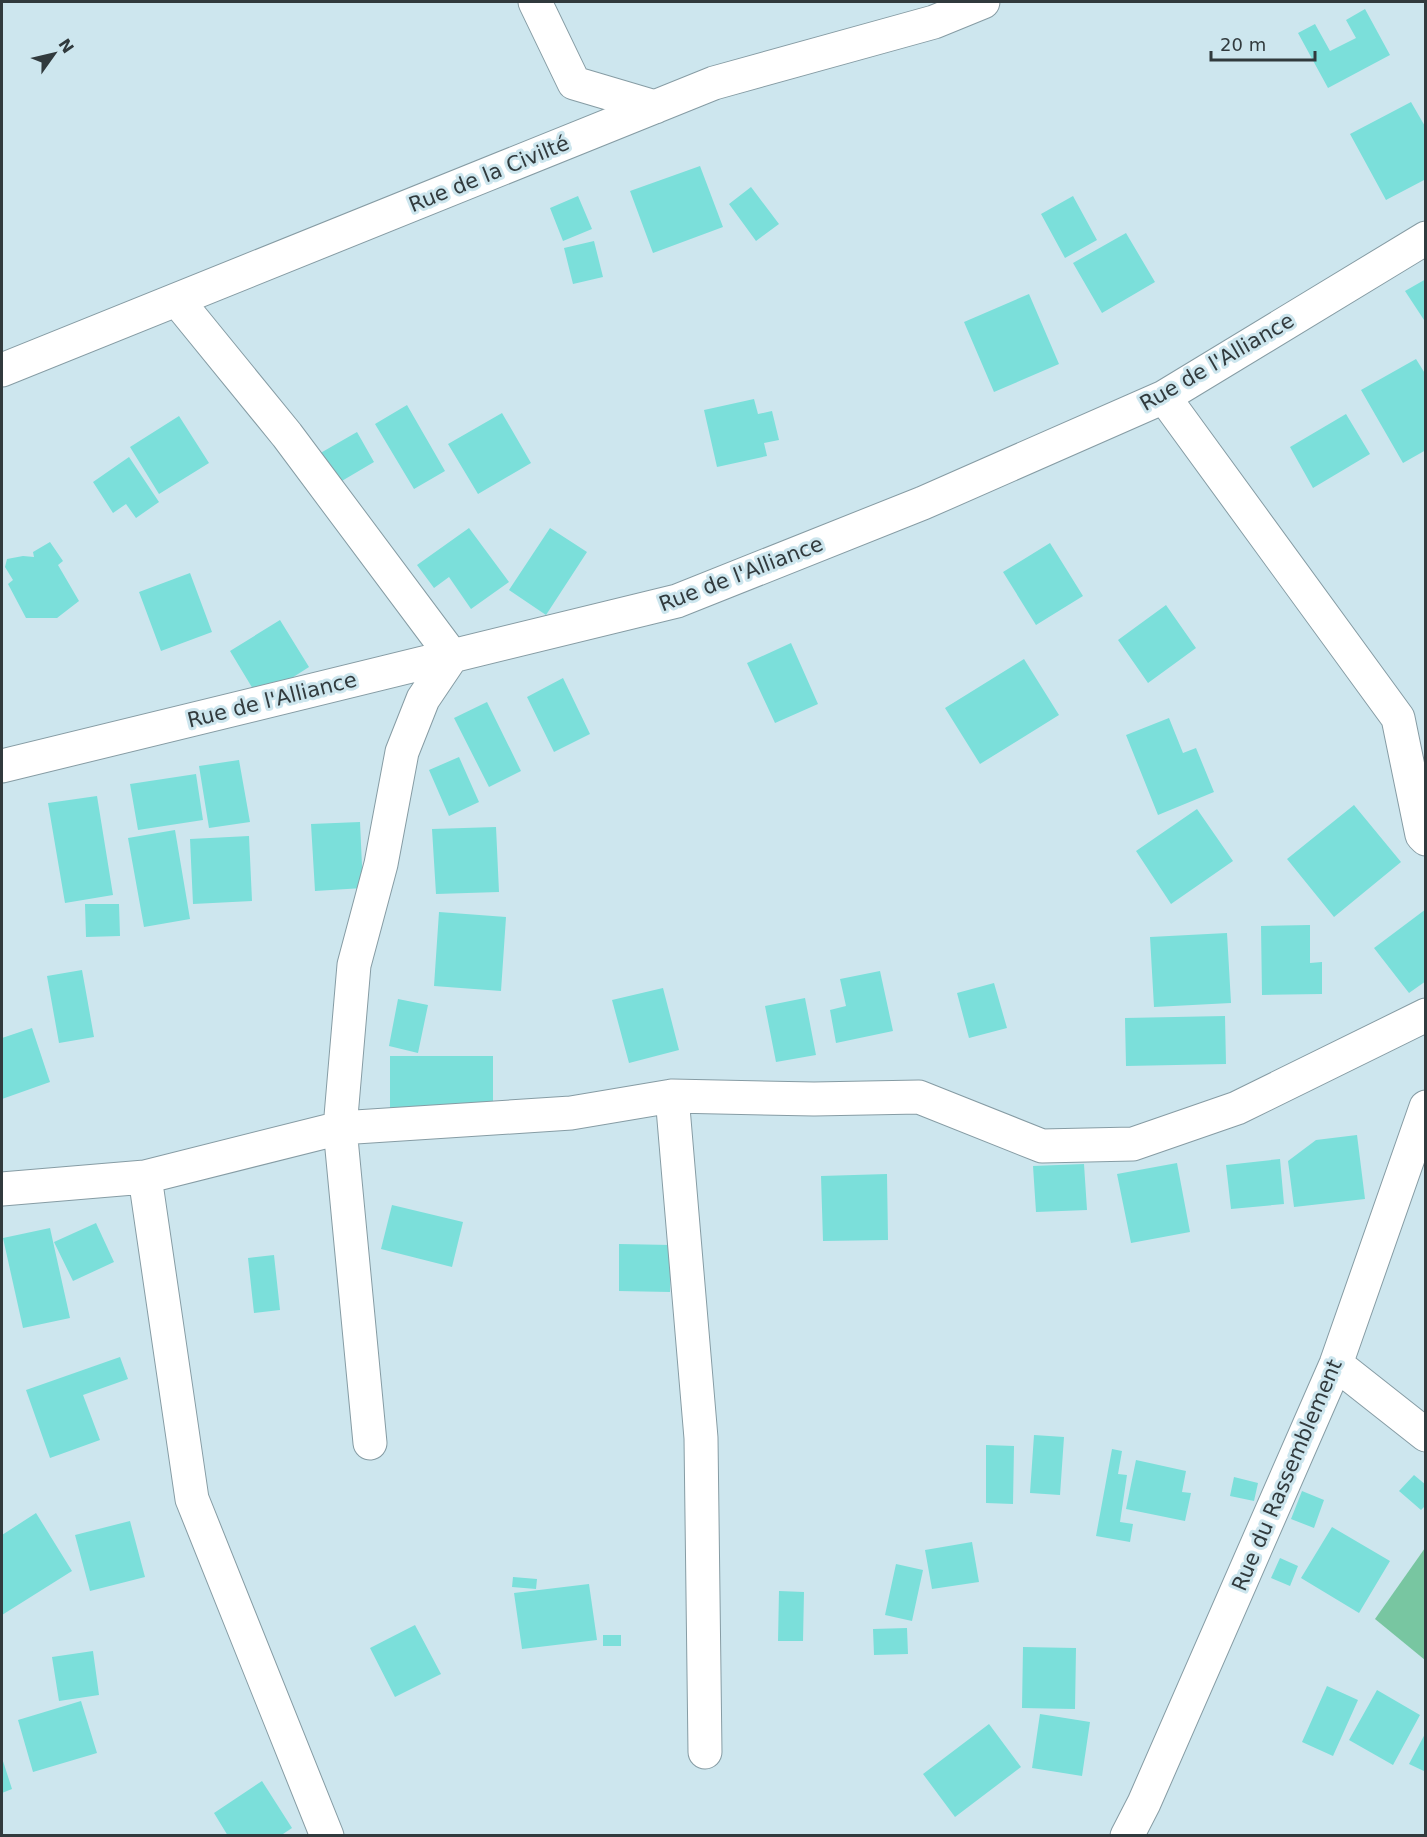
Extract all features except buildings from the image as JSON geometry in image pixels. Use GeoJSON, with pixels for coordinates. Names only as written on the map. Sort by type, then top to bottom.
{"type":"FeatureCollection","features":[{"type":"Feature","properties":{"kind":"street"},"geometry":{"type":"LineString","coordinates":[[535,2],[574,83],[655,107]]}},
{"type":"Feature","properties":{"kind":"street","name":"Rue de la Civilté"},"geometry":{"type":"LineString","coordinates":[[2,369],[714,83],[934,22],[983,2]]}},
{"type":"Feature","properties":{"kind":"street","name":"Rue de l'Alliance"},"geometry":{"type":"LineString","coordinates":[[2,766],[677,601],[923,502],[1164,397],[1425,238]]}},
{"type":"Feature","properties":{"kind":"street"},"geometry":{"type":"LineString","coordinates":[[177,300],[287,435],[452,656],[423,699],[402,752],[381,864],[354,965],[340,1128],[370,1443]]}},
{"type":"Feature","properties":{"kind":"street"},"geometry":{"type":"LineString","coordinates":[[1164,397],[1398,718],[1422,835],[1425,839]]}},
{"type":"Feature","properties":{"kind":"street"},"geometry":{"type":"LineString","coordinates":[[2,1189],[145,1177],[340,1128],[571,1113],[672,1096],[814,1099],[919,1097],[1042,1146],[1133,1144],[1237,1108],[1425,1015]]}},
{"type":"Feature","properties":{"kind":"street"},"geometry":{"type":"LineString","coordinates":[[672,1096],[701,1438],[705,1752]]}},
{"type":"Feature","properties":{"kind":"street","name":"Rue du Rassemblement"},"geometry":{"type":"LineString","coordinates":[[1127,1836],[1144,1803],[1336,1364],[1425,1107]]}},
{"type":"Feature","properties":{"kind":"street"},"geometry":{"type":"LineString","coordinates":[[145,1177],[192,1499],[327,1836]]}},
{"type":"Feature","properties":{"kind":"street"},"geometry":{"type":"LineString","coordinates":[[1336,1364],[1425,1435]]}},
{"type":"Feature","properties":{"kind":"green space"},"geometry":{"type":"Polygon","coordinates":[[[1425,1548],[1425,1660],[1375,1619],[1425,1548]]]}}]}
